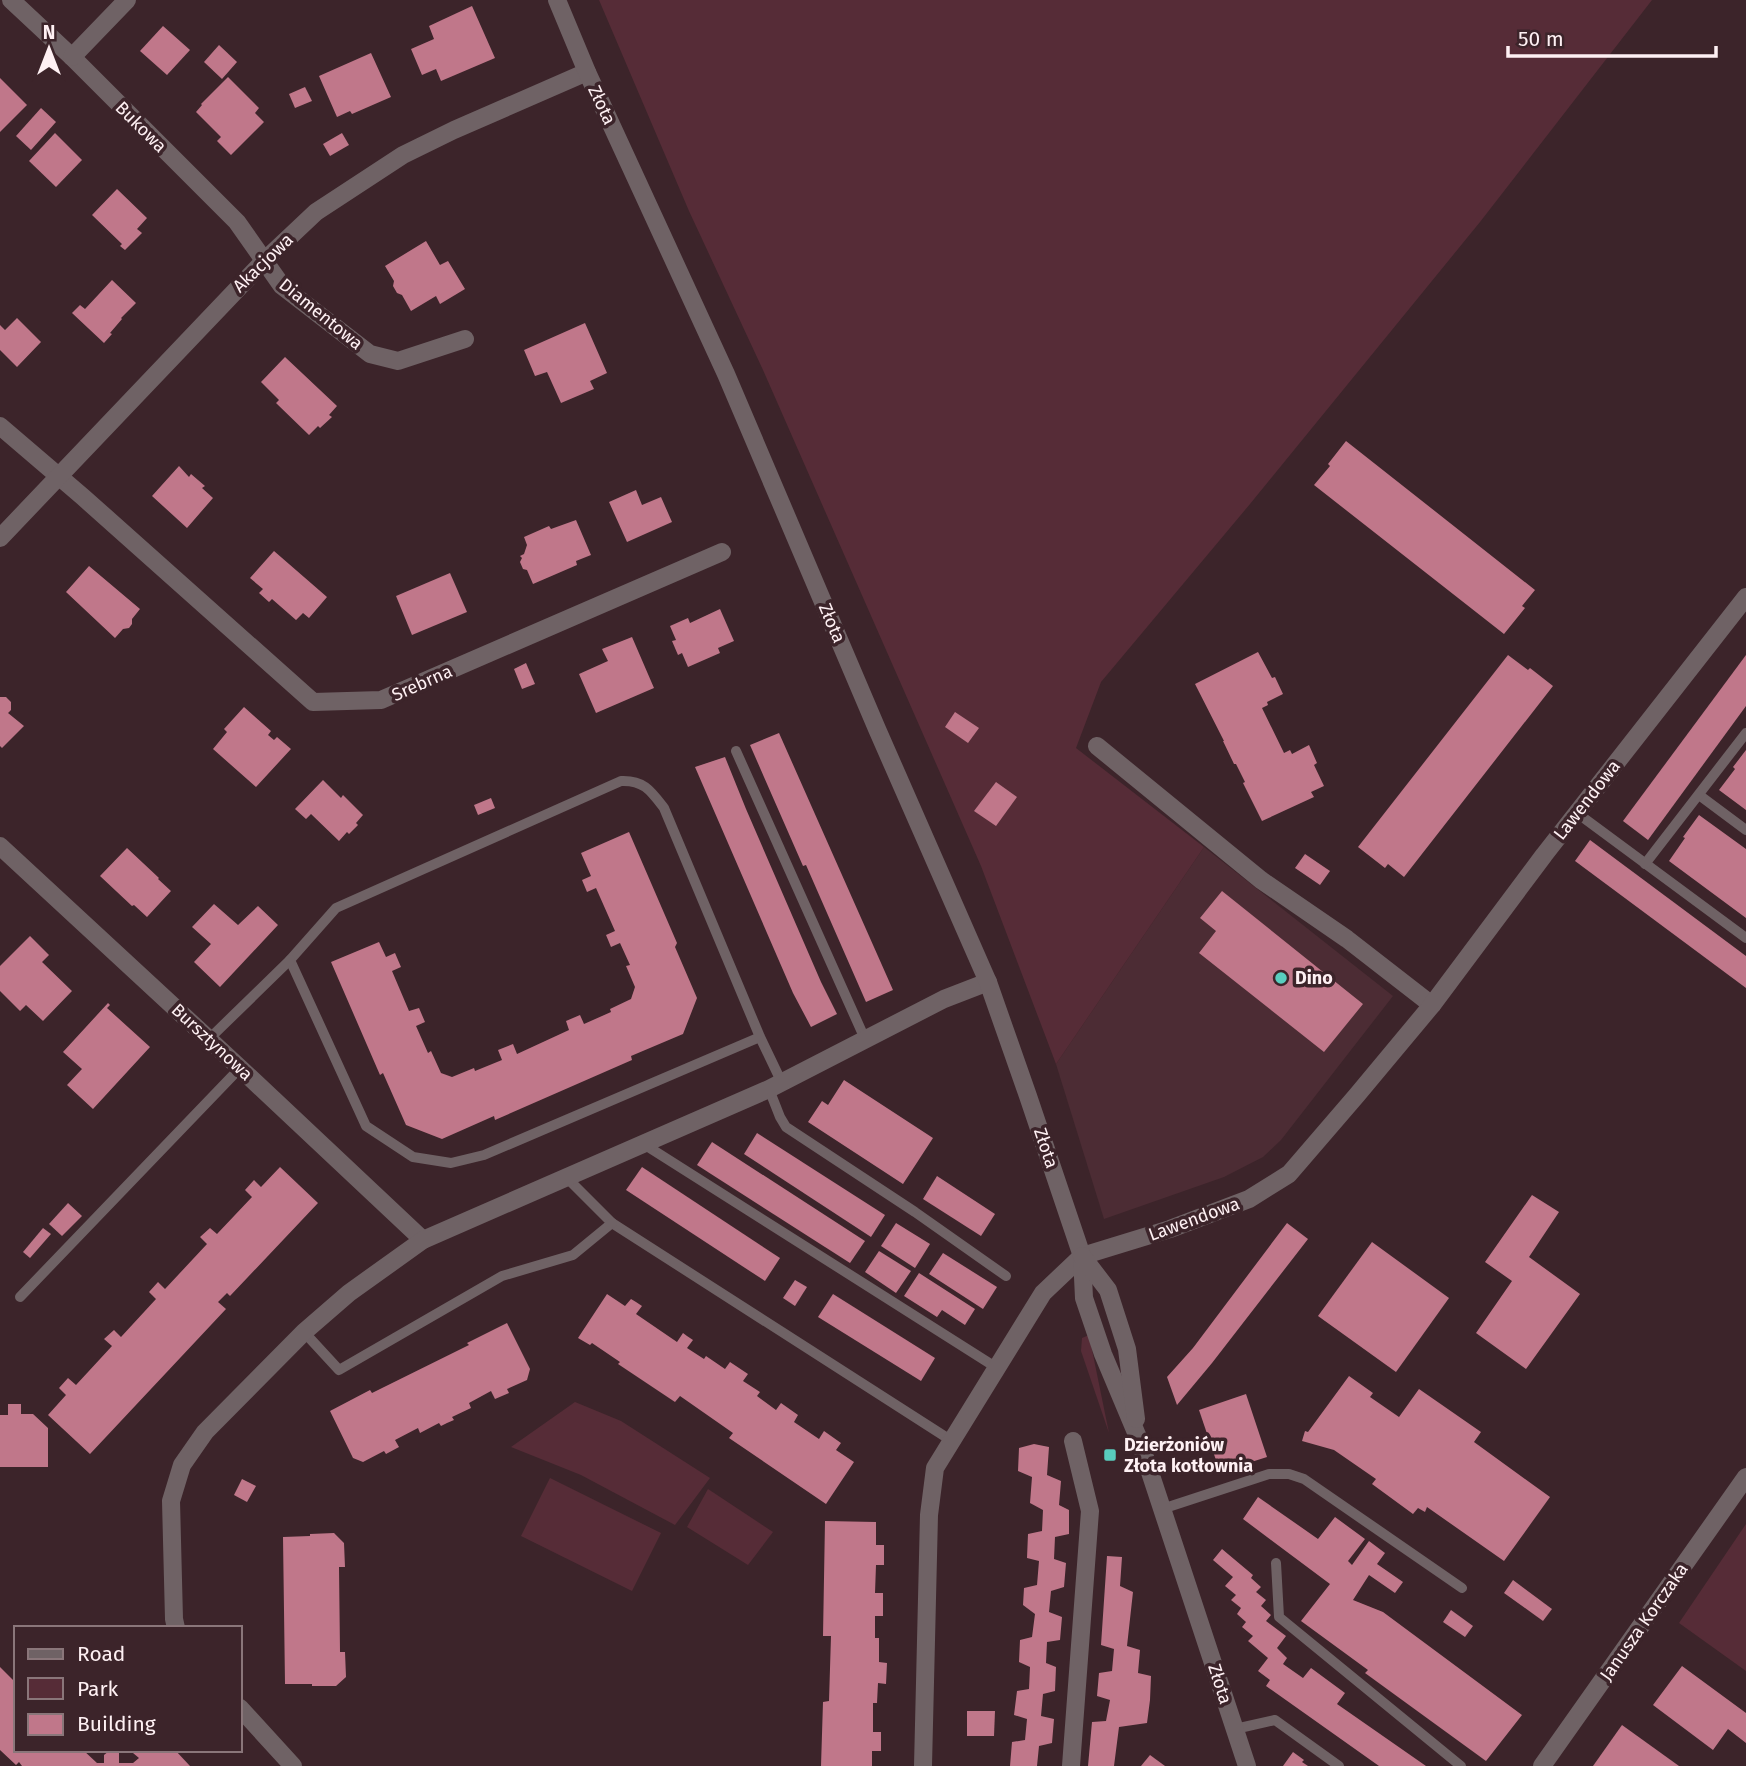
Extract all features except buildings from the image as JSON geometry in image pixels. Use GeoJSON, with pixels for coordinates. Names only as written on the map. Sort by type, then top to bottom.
{"type":"FeatureCollection","features":[{"type":"Feature","properties":{"kind":"street","name":"Bukowa"},"geometry":{"type":"LineString","coordinates":[[11,0],[237,222],[264,261]]}},
{"type":"Feature","properties":{"kind":"street"},"geometry":{"type":"LineString","coordinates":[[72,57],[127,0]]}},
{"type":"Feature","properties":{"kind":"street","name":"Złota"},"geometry":{"type":"LineString","coordinates":[[557,0],[587,72],[726,374],[988,982],[1082,1256],[1084,1298],[1103,1354],[1140,1442],[1247,1766]]}},
{"type":"Feature","properties":{"kind":"street","name":"Akacjowa"},"geometry":{"type":"LineString","coordinates":[[0,538],[264,261],[316,212],[403,155],[587,72]]}},
{"type":"Feature","properties":{"kind":"street","name":"Diamentowa"},"geometry":{"type":"LineString","coordinates":[[264,261],[282,286],[370,354],[398,361],[465,339]]}},
{"type":"Feature","properties":{"kind":"street","name":"Srebrna"},"geometry":{"type":"LineString","coordinates":[[0,426],[313,702],[382,700],[722,552]]}},
{"type":"Feature","properties":{"kind":"street","name":"Lawendowa"},"geometry":{"type":"LineString","coordinates":[[1082,1256],[1249,1199],[1289,1174],[1432,1004],[1746,597]]}},
{"type":"Feature","properties":{"kind":"street"},"geometry":{"type":"LineString","coordinates":[[1097,746],[1261,880],[1347,939],[1432,1004]]}},
{"type":"Feature","properties":{"kind":"street","name":"Bursztynowa"},"geometry":{"type":"LineString","coordinates":[[0,846],[423,1240]]}},
{"type":"Feature","properties":{"kind":"street"},"geometry":{"type":"LineString","coordinates":[[176,1626],[171,1501],[182,1465],[205,1432],[304,1332],[349,1293],[423,1240],[775,1086],[944,999],[988,982]]}},
{"type":"Feature","properties":{"kind":"street"},"geometry":{"type":"LineString","coordinates":[[923,1766],[929,1511],[935,1468],[1043,1293],[1082,1256]]}},
{"type":"Feature","properties":{"kind":"street","name":"Złota"},"geometry":{"type":"LineString","coordinates":[[1082,1256],[1108,1290],[1128,1349],[1140,1442]]}},
{"type":"Feature","properties":{"kind":"street"},"geometry":{"type":"LineString","coordinates":[[1071,1766],[1090,1511],[1073,1441]]}},
{"type":"Feature","properties":{"kind":"street","name":"Janusza Korczaka"},"geometry":{"type":"LineString","coordinates":[[1542,1766],[1746,1477]]}},
{"type":"Feature","properties":{"kind":"street"},"geometry":{"type":"LineString","coordinates":[[242,1710],[293,1766]]}},
{"type":"Feature","properties":{"kind":"lane"},"geometry":{"type":"LineString","coordinates":[[1646,864],[1746,733]]}},
{"type":"Feature","properties":{"kind":"lane"},"geometry":{"type":"LineString","coordinates":[[736,751],[865,1039]]}},
{"type":"Feature","properties":{"kind":"lane"},"geometry":{"type":"LineString","coordinates":[[209,1039],[290,960],[336,908],[621,781],[643,784],[664,808],[760,1037],[775,1086],[780,1117],[786,1127],[1006,1276]]}},
{"type":"Feature","properties":{"kind":"lane"},"geometry":{"type":"LineString","coordinates":[[1699,795],[1746,830]]}},
{"type":"Feature","properties":{"kind":"lane"},"geometry":{"type":"LineString","coordinates":[[1577,813],[1746,938]]}},
{"type":"Feature","properties":{"kind":"lane"},"geometry":{"type":"LineString","coordinates":[[290,960],[366,1126],[413,1157],[452,1163],[484,1155],[760,1037]]}},
{"type":"Feature","properties":{"kind":"lane"},"geometry":{"type":"LineString","coordinates":[[20,1297],[240,1068]]}},
{"type":"Feature","properties":{"kind":"lane"},"geometry":{"type":"LineString","coordinates":[[642,1143],[997,1368]]}},
{"type":"Feature","properties":{"kind":"lane"},"geometry":{"type":"LineString","coordinates":[[567,1178],[612,1223],[952,1441]]}},
{"type":"Feature","properties":{"kind":"lane"},"geometry":{"type":"LineString","coordinates":[[304,1332],[339,1370],[502,1276],[573,1255],[612,1223]]}},
{"type":"Feature","properties":{"kind":"lane"},"geometry":{"type":"LineString","coordinates":[[1162,1509],[1269,1474],[1289,1474],[1304,1479],[1462,1588]]}},
{"type":"Feature","properties":{"kind":"lane"},"geometry":{"type":"LineString","coordinates":[[1276,1563],[1279,1617],[1461,1766]]}},
{"type":"Feature","properties":{"kind":"lane"},"geometry":{"type":"LineString","coordinates":[[1235,1729],[1275,1720],[1339,1766]]}},
{"type":"Feature","properties":{"kind":"shaded area"},"geometry":{"type":"Polygon","coordinates":[[[1204,847],[1393,996],[1281,1140],[1263,1157],[1224,1177],[1104,1219],[1056,1064],[1204,847]]]}},
{"type":"Feature","properties":{"kind":"green space"},"geometry":{"type":"Polygon","coordinates":[[[599,0],[1652,0],[1480,222],[1101,682],[1076,748],[1204,847],[1056,1064],[981,866],[763,370],[689,211],[599,0]]]}},
{"type":"Feature","properties":{"kind":"green space"},"geometry":{"type":"Polygon","coordinates":[[[1089,1335],[1109,1433],[1081,1351],[1082,1338],[1089,1335]]]}},
{"type":"Feature","properties":{"kind":"green space"},"geometry":{"type":"Polygon","coordinates":[[[575,1402],[621,1421],[710,1478],[675,1525],[581,1475],[511,1447],[575,1402]]]}},
{"type":"Feature","properties":{"kind":"green space"},"geometry":{"type":"Polygon","coordinates":[[[550,1478],[661,1533],[632,1591],[521,1536],[550,1478]]]}},
{"type":"Feature","properties":{"kind":"green space"},"geometry":{"type":"Polygon","coordinates":[[[708,1489],[773,1532],[748,1565],[687,1527],[708,1489]]]}},
{"type":"Feature","properties":{"kind":"green space"},"geometry":{"type":"Polygon","coordinates":[[[1746,1524],[1746,1671],[1679,1623],[1746,1524]]]}},
{"type":"Feature","properties":{"kind":"place","name":"Dino"},"geometry":{"type":"Point","coordinates":[1281,978]}},
{"type":"Feature","properties":{"kind":"place","name":"Dzierżoniów Złota kotłownia"},"geometry":{"type":"Point","coordinates":[1110,1455]}}]}
